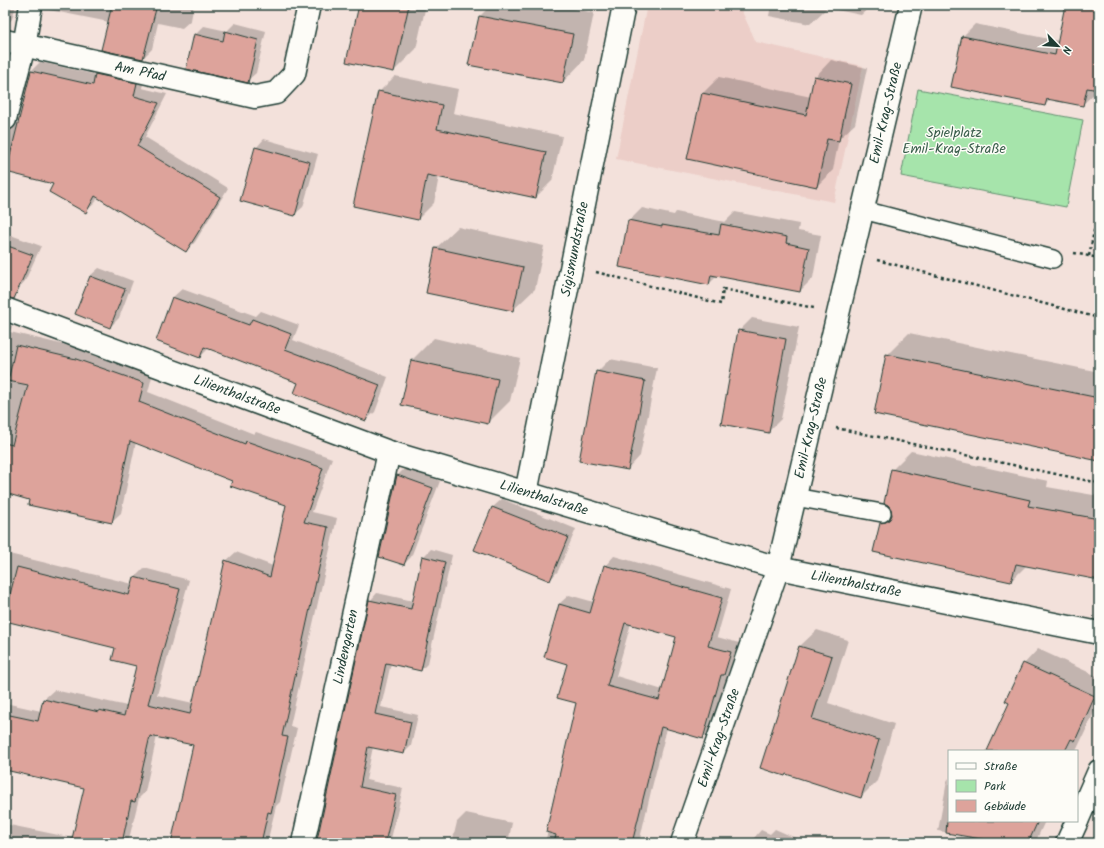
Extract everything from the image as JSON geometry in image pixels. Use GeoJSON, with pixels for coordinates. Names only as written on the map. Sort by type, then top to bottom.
{"type":"FeatureCollection","features":[{"type":"Feature","properties":{"kind":"street"},"geometry":{"type":"LineString","coordinates":[[5,119],[14,44],[31,5]]}},
{"type":"Feature","properties":{"kind":"street","name":"Am Pfad"},"geometry":{"type":"LineString","coordinates":[[14,44],[255,97],[276,93],[294,74],[309,5]]}},
{"type":"Feature","properties":{"kind":"street","name":"Sigismundstraße"},"geometry":{"type":"LineString","coordinates":[[526,493],[624,5]]}},
{"type":"Feature","properties":{"kind":"street","name":"Emil-Krag-Straße"},"geometry":{"type":"LineString","coordinates":[[682,843],[778,568],[912,5]]}},
{"type":"Feature","properties":{"kind":"street","name":"Lilienthalstraße"},"geometry":{"type":"LineString","coordinates":[[5,308],[389,452],[778,568],[1099,633]]}},
{"type":"Feature","properties":{"kind":"street","name":"Lindengarten"},"geometry":{"type":"LineString","coordinates":[[304,843],[389,452]]}},
{"type":"Feature","properties":{"kind":"street"},"geometry":{"type":"LineString","coordinates":[[1078,820],[1093,800],[1099,771]]}},
{"type":"Feature","properties":{"kind":"street"},"geometry":{"type":"LineString","coordinates":[[1067,843],[1077,822]]}},
{"type":"Feature","properties":{"kind":"lane"},"geometry":{"type":"LineString","coordinates":[[863,210],[1053,259]]}},
{"type":"Feature","properties":{"kind":"lane"},"geometry":{"type":"LineString","coordinates":[[794,497],[882,513]]}},
{"type":"Feature","properties":{"kind":"path"},"geometry":{"type":"LineString","coordinates":[[1089,256],[1099,206]]}},
{"type":"Feature","properties":{"kind":"path"},"geometry":{"type":"LineString","coordinates":[[852,254],[1099,318]]}},
{"type":"Feature","properties":{"kind":"path"},"geometry":{"type":"LineString","coordinates":[[571,266],[721,304],[723,289],[838,313]]}},
{"type":"Feature","properties":{"kind":"path"},"geometry":{"type":"LineString","coordinates":[[812,423],[1099,483]]}},
{"type":"Feature","properties":{"kind":"path"},"geometry":{"type":"LineString","coordinates":[[132,843],[133,838]]}},
{"type":"Feature","properties":{"kind":"shaded area"},"geometry":{"type":"Polygon","coordinates":[[[647,5],[739,5],[756,42],[863,66],[834,202],[616,159],[647,5]]]}},
{"type":"Feature","properties":{"kind":"green space","name":"Spielplatz Emil-Krag-Straße"},"geometry":{"type":"Polygon","coordinates":[[[918,89],[1083,120],[1066,207],[901,176],[918,89]]]}},
{"type":"Feature","properties":{"kind":"building"},"geometry":{"type":"Polygon","coordinates":[[[112,5],[157,5],[143,59],[101,50],[112,5]]]}},
{"type":"Feature","properties":{"kind":"building"},"geometry":{"type":"Polygon","coordinates":[[[359,5],[409,5],[394,72],[346,62],[359,5]]]}},
{"type":"Feature","properties":{"kind":"building"},"geometry":{"type":"Polygon","coordinates":[[[1065,5],[1099,5],[1099,90],[1087,88],[1083,106],[1047,99],[1045,106],[951,87],[962,36],[1055,55],[1065,5]]]}},
{"type":"Feature","properties":{"kind":"building"},"geometry":{"type":"Polygon","coordinates":[[[479,16],[573,34],[563,83],[468,65],[479,16]]]}},
{"type":"Feature","properties":{"kind":"building"},"geometry":{"type":"Polygon","coordinates":[[[225,31],[258,40],[248,83],[186,69],[194,34],[223,41],[225,31]]]}},
{"type":"Feature","properties":{"kind":"building"},"geometry":{"type":"Polygon","coordinates":[[[31,71],[93,85],[95,74],[137,83],[134,96],[159,103],[137,146],[220,197],[186,252],[95,196],[86,213],[49,192],[53,184],[6,172],[31,71]]]}},
{"type":"Feature","properties":{"kind":"building"},"geometry":{"type":"Polygon","coordinates":[[[814,76],[851,84],[839,141],[827,139],[817,187],[687,159],[702,93],[806,115],[814,76]]]}},
{"type":"Feature","properties":{"kind":"building"},"geometry":{"type":"Polygon","coordinates":[[[378,91],[442,105],[437,129],[546,152],[536,198],[427,175],[418,220],[353,206],[378,91]]]}},
{"type":"Feature","properties":{"kind":"building"},"geometry":{"type":"Polygon","coordinates":[[[255,147],[310,162],[295,216],[240,201],[255,147]]]}},
{"type":"Feature","properties":{"kind":"building"},"geometry":{"type":"Polygon","coordinates":[[[628,220],[662,227],[662,225],[719,235],[721,224],[787,237],[786,243],[809,248],[800,292],[711,275],[709,285],[619,267],[628,220]]]}},
{"type":"Feature","properties":{"kind":"building"},"geometry":{"type":"Polygon","coordinates":[[[5,245],[33,255],[14,299],[5,297],[5,245]]]}},
{"type":"Feature","properties":{"kind":"building"},"geometry":{"type":"Polygon","coordinates":[[[435,248],[523,267],[513,311],[426,293],[435,248]]]}},
{"type":"Feature","properties":{"kind":"building"},"geometry":{"type":"Polygon","coordinates":[[[90,276],[125,289],[110,328],[75,314],[90,276]]]}},
{"type":"Feature","properties":{"kind":"building"},"geometry":{"type":"Polygon","coordinates":[[[172,297],[249,325],[252,319],[291,334],[285,349],[380,385],[366,421],[294,393],[298,383],[204,347],[200,358],[156,341],[172,297]]]}},
{"type":"Feature","properties":{"kind":"building"},"geometry":{"type":"Polygon","coordinates":[[[738,330],[786,339],[769,433],[721,424],[738,330]]]}},
{"type":"Feature","properties":{"kind":"building"},"geometry":{"type":"Polygon","coordinates":[[[16,345],[76,359],[144,383],[139,402],[245,444],[246,441],[323,468],[304,522],[328,527],[282,736],[288,737],[271,813],[268,812],[261,843],[171,843],[193,745],[150,736],[135,802],[131,801],[122,843],[71,843],[84,788],[5,770],[5,714],[38,721],[43,699],[99,712],[99,710],[124,716],[136,666],[112,660],[115,648],[5,621],[5,614],[17,567],[129,595],[134,577],[180,589],[148,704],[190,714],[225,560],[270,577],[286,505],[230,486],[232,481],[130,441],[112,523],[28,505],[29,500],[5,493],[5,443],[12,445],[28,385],[8,381],[16,345]]]}},
{"type":"Feature","properties":{"kind":"building"},"geometry":{"type":"Polygon","coordinates":[[[886,354],[1099,398],[1099,461],[874,414],[886,354]]]}},
{"type":"Feature","properties":{"kind":"building"},"geometry":{"type":"Polygon","coordinates":[[[411,360],[498,379],[488,424],[401,405],[411,360]]]}},
{"type":"Feature","properties":{"kind":"building"},"geometry":{"type":"Polygon","coordinates":[[[596,371],[645,381],[628,470],[579,461],[596,371]]]}},
{"type":"Feature","properties":{"kind":"building"},"geometry":{"type":"Polygon","coordinates":[[[891,469],[1030,500],[1028,506],[1099,519],[1099,580],[1016,564],[1011,582],[873,552],[880,523],[886,522],[892,515],[891,509],[884,503],[891,469]]]}},
{"type":"Feature","properties":{"kind":"building"},"geometry":{"type":"Polygon","coordinates":[[[397,475],[433,488],[404,565],[379,557],[397,475]]]}},
{"type":"Feature","properties":{"kind":"building"},"geometry":{"type":"Polygon","coordinates":[[[492,507],[568,537],[550,581],[474,550],[492,507]]]}},
{"type":"Feature","properties":{"kind":"building"},"geometry":{"type":"Polygon","coordinates":[[[422,556],[445,562],[421,671],[386,663],[375,714],[411,722],[404,754],[368,747],[360,787],[396,795],[385,843],[332,843],[317,840],[369,600],[411,609],[422,556]]]}},
{"type":"Feature","properties":{"kind":"building"},"geometry":{"type":"Polygon","coordinates":[[[604,565],[722,598],[708,646],[731,652],[724,675],[721,675],[703,739],[661,727],[632,843],[554,843],[556,835],[546,832],[576,703],[557,698],[567,664],[544,657],[559,604],[590,613],[604,565]],[[625,623],[607,686],[659,700],[676,637],[625,623]]]}},
{"type":"Feature","properties":{"kind":"building"},"geometry":{"type":"Polygon","coordinates":[[[799,646],[832,656],[812,719],[879,740],[861,798],[786,774],[785,776],[760,768],[799,646]]]}},
{"type":"Feature","properties":{"kind":"building"},"geometry":{"type":"Polygon","coordinates":[[[1023,663],[1095,696],[1075,741],[1071,739],[1066,750],[987,750],[1009,703],[1005,701],[1023,663]]]}},
{"type":"Feature","properties":{"kind":"building"},"geometry":{"type":"Polygon","coordinates":[[[947,821],[1038,822],[1028,843],[1004,843],[946,833],[947,821]]]}}]}
